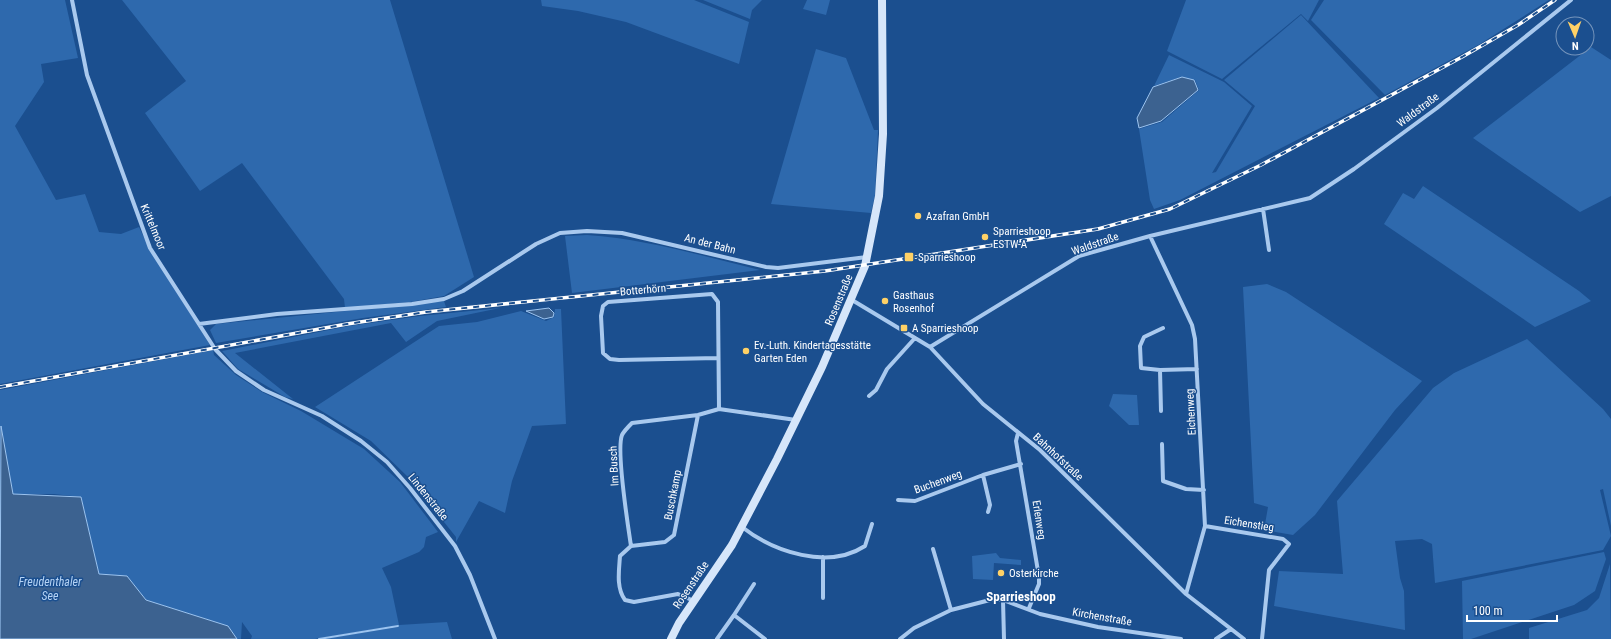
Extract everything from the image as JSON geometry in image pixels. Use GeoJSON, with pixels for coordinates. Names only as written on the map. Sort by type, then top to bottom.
{"type":"FeatureCollection","features":[{"type":"Feature","properties":{"kind":"main road","name":"Rosenstraße"},"geometry":{"type":"LineString","coordinates":[[671,639],[741,527],[796,420],[852,300],[867,257],[879,196],[883,138],[882,0]]}},
{"type":"Feature","properties":{"kind":"street","name":"Krittelmoor"},"geometry":{"type":"LineString","coordinates":[[72,0],[86,75],[150,248],[215,349],[236,371],[264,390],[300,407]]}},
{"type":"Feature","properties":{"kind":"street","name":"Waldstraße"},"geometry":{"type":"LineString","coordinates":[[930,347],[1079,256],[1150,236],[1310,198],[1349,172],[1437,108],[1571,0]]}},
{"type":"Feature","properties":{"kind":"street"},"geometry":{"type":"LineString","coordinates":[[1263,209],[1269,250]]}},
{"type":"Feature","properties":{"kind":"street","name":"An der Bahn"},"geometry":{"type":"LineString","coordinates":[[200,324],[278,314],[412,304],[444,299],[463,291],[549,238],[560,233],[587,231],[622,233],[766,267],[778,268],[867,257]]}},
{"type":"Feature","properties":{"kind":"street","name":"Eichenweg"},"geometry":{"type":"LineString","coordinates":[[1150,236],[1192,325],[1195,339],[1198,369],[1205,526],[1186,594]]}},
{"type":"Feature","properties":{"kind":"street","name":"Botterhörn"},"geometry":{"type":"LineString","coordinates":[[718,358],[610,359],[603,353],[601,316],[603,306],[608,302],[712,294],[718,302],[718,358],[718,409]]}},
{"type":"Feature","properties":{"kind":"street","name":"Bahnhofstraße"},"geometry":{"type":"LineString","coordinates":[[852,300],[930,347],[983,404],[1040,450],[1186,594],[1244,639]]}},
{"type":"Feature","properties":{"kind":"street"},"geometry":{"type":"LineString","coordinates":[[1163,328],[1144,337],[1140,346],[1141,368],[1160,370],[1198,369]]}},
{"type":"Feature","properties":{"kind":"street"},"geometry":{"type":"LineString","coordinates":[[869,396],[876,390],[887,368],[914,338]]}},
{"type":"Feature","properties":{"kind":"street"},"geometry":{"type":"LineString","coordinates":[[1160,370],[1161,411]]}},
{"type":"Feature","properties":{"kind":"street","name":"Lindenstraße"},"geometry":{"type":"LineString","coordinates":[[300,407],[322,416],[361,441],[387,462],[410,488],[448,536],[464,562],[495,639]]}},
{"type":"Feature","properties":{"kind":"street","name":"Im Busch"},"geometry":{"type":"LineString","coordinates":[[631,546],[625,511],[621,451],[622,435],[632,423],[698,415],[718,409],[796,420]]}},
{"type":"Feature","properties":{"kind":"street","name":"Buschkamp"},"geometry":{"type":"LineString","coordinates":[[631,546],[665,542],[674,535],[698,415]]}},
{"type":"Feature","properties":{"kind":"street","name":"Erlenweg"},"geometry":{"type":"LineString","coordinates":[[1018,433],[1016,441],[1039,577],[1039,584],[1029,608]]}},
{"type":"Feature","properties":{"kind":"street"},"geometry":{"type":"LineString","coordinates":[[1162,444],[1164,481],[1186,489],[1204,490]]}},
{"type":"Feature","properties":{"kind":"street","name":"Buchenweg"},"geometry":{"type":"LineString","coordinates":[[898,500],[915,501],[983,475],[1021,464]]}},
{"type":"Feature","properties":{"kind":"street"},"geometry":{"type":"LineString","coordinates":[[983,475],[990,505],[988,512]]}},
{"type":"Feature","properties":{"kind":"street"},"geometry":{"type":"LineString","coordinates":[[741,527],[752,535],[784,551],[823,557],[854,554],[865,546],[872,524]]}},
{"type":"Feature","properties":{"kind":"street","name":"Eichenstieg"},"geometry":{"type":"LineString","coordinates":[[1205,526],[1283,539],[1289,544],[1269,570],[1262,639]]}},
{"type":"Feature","properties":{"kind":"street"},"geometry":{"type":"LineString","coordinates":[[631,546],[620,556],[618,579],[625,600],[634,602],[678,594],[694,601]]}},
{"type":"Feature","properties":{"kind":"street"},"geometry":{"type":"LineString","coordinates":[[933,549],[951,610]]}},
{"type":"Feature","properties":{"kind":"street"},"geometry":{"type":"LineString","coordinates":[[823,557],[823,598]]}},
{"type":"Feature","properties":{"kind":"street"},"geometry":{"type":"LineString","coordinates":[[717,639],[754,584]]}},
{"type":"Feature","properties":{"kind":"street","name":"Kirchenstraße"},"geometry":{"type":"LineString","coordinates":[[900,639],[914,628],[951,610],[990,600],[1003,600],[1029,608],[1040,614],[1098,628],[1181,639]]}},
{"type":"Feature","properties":{"kind":"street"},"geometry":{"type":"LineString","coordinates":[[1003,600],[1004,639]]}},
{"type":"Feature","properties":{"kind":"street"},"geometry":{"type":"LineString","coordinates":[[734,615],[765,639]]}},
{"type":"Feature","properties":{"kind":"street"},"geometry":{"type":"LineString","coordinates":[[1216,639],[1231,629]]}},
{"type":"Feature","properties":{"kind":"street"},"geometry":{"type":"LineString","coordinates":[[1144,639],[1147,634]]}},
{"type":"Feature","properties":{"kind":"shaded area"},"geometry":{"type":"Polygon","coordinates":[[[0,0],[65,0],[78,58],[41,64],[44,82],[15,126],[56,200],[85,194],[99,232],[121,234],[139,227],[150,250],[210,345],[0,384],[0,0]]]}},
{"type":"Feature","properties":{"kind":"shaded area"},"geometry":{"type":"Polygon","coordinates":[[[122,0],[390,0],[474,277],[444,296],[410,302],[345,308],[344,299],[242,163],[200,191],[145,113],[186,81],[122,0]]]}},
{"type":"Feature","properties":{"kind":"shaded area"},"geometry":{"type":"Polygon","coordinates":[[[541,0],[694,0],[749,22],[739,64],[626,22],[578,11],[542,6],[541,0]]]}},
{"type":"Feature","properties":{"kind":"shaded area"},"geometry":{"type":"Polygon","coordinates":[[[703,0],[762,0],[752,10],[750,19],[703,0]]]}},
{"type":"Feature","properties":{"kind":"shaded area"},"geometry":{"type":"Polygon","coordinates":[[[807,0],[830,0],[826,15],[803,9],[807,0]]]}},
{"type":"Feature","properties":{"kind":"shaded area"},"geometry":{"type":"Polygon","coordinates":[[[1186,0],[1319,0],[1308,21],[1301,14],[1222,79],[1167,51],[1186,0]]]}},
{"type":"Feature","properties":{"kind":"shaded area"},"geometry":{"type":"Polygon","coordinates":[[[1324,0],[1549,0],[1480,44],[1385,95],[1311,20],[1324,0]]]}},
{"type":"Feature","properties":{"kind":"shaded area"},"geometry":{"type":"Polygon","coordinates":[[[1301,15],[1379,98],[1180,200],[1154,209],[1150,200],[1139,129],[1162,122],[1199,90],[1195,80],[1181,77],[1154,86],[1169,55],[1224,82],[1252,106],[1212,173],[1216,172],[1255,106],[1224,80],[1301,15]]]}},
{"type":"Feature","properties":{"kind":"shaded area"},"geometry":{"type":"Polygon","coordinates":[[[816,49],[846,58],[874,130],[878,130],[875,195],[871,213],[771,204],[816,49]]]}},
{"type":"Feature","properties":{"kind":"shaded area"},"geometry":{"type":"Polygon","coordinates":[[[1595,50],[1611,60],[1611,196],[1580,212],[1473,138],[1579,56],[1595,56],[1595,50]]]}},
{"type":"Feature","properties":{"kind":"shaded area"},"geometry":{"type":"Polygon","coordinates":[[[1423,186],[1579,291],[1591,301],[1535,327],[1384,224],[1403,193],[1414,199],[1423,186]]]}},
{"type":"Feature","properties":{"kind":"shaded area"},"geometry":{"type":"Polygon","coordinates":[[[587,235],[653,244],[760,270],[572,293],[565,236],[587,235]]]}},
{"type":"Feature","properties":{"kind":"shaded area"},"geometry":{"type":"Polygon","coordinates":[[[1267,284],[1286,292],[1422,381],[1395,410],[1315,515],[1293,535],[1264,530],[1268,507],[1254,503],[1243,287],[1267,284]]]}},
{"type":"Feature","properties":{"kind":"shaded area"},"geometry":{"type":"Polygon","coordinates":[[[444,301],[446,307],[363,318],[216,343],[210,330],[216,324],[444,301]]]}},
{"type":"Feature","properties":{"kind":"shaded area"},"geometry":{"type":"Polygon","coordinates":[[[500,308],[437,321],[406,342],[391,323],[235,353],[293,399],[285,397],[238,369],[222,351],[349,326],[420,316],[500,308]]]}},
{"type":"Feature","properties":{"kind":"shaded area"},"geometry":{"type":"Polygon","coordinates":[[[555,309],[561,309],[566,424],[532,426],[512,481],[505,513],[479,501],[456,542],[456,537],[408,477],[371,441],[315,407],[439,326],[477,322],[521,311],[546,321],[554,317],[555,309]]]}},
{"type":"Feature","properties":{"kind":"shaded area"},"geometry":{"type":"Polygon","coordinates":[[[1527,339],[1603,409],[1611,419],[1611,526],[1603,489],[1600,490],[1611,536],[1603,550],[1435,583],[1432,544],[1422,539],[1395,541],[1400,578],[1404,591],[1405,630],[1274,606],[1279,571],[1343,574],[1337,501],[1433,388],[1454,373],[1527,339]]]}},
{"type":"Feature","properties":{"kind":"shaded area"},"geometry":{"type":"Polygon","coordinates":[[[213,350],[214,355],[236,375],[262,392],[301,411],[364,449],[400,482],[438,532],[426,537],[424,547],[419,552],[382,568],[391,587],[399,625],[315,639],[251,639],[252,636],[242,622],[241,639],[237,639],[228,626],[146,600],[127,576],[99,574],[81,497],[54,494],[13,494],[0,427],[0,390],[213,350]]]}},
{"type":"Feature","properties":{"kind":"shaded area"},"geometry":{"type":"Polygon","coordinates":[[[1113,394],[1137,395],[1139,425],[1129,425],[1109,406],[1113,394]]]}},
{"type":"Feature","properties":{"kind":"shaded area"},"geometry":{"type":"Polygon","coordinates":[[[1604,552],[1606,559],[1595,591],[1574,605],[1471,639],[1463,639],[1462,581],[1604,552]]]}},
{"type":"Feature","properties":{"kind":"shaded area"},"geometry":{"type":"Polygon","coordinates":[[[996,553],[1000,558],[1021,560],[1021,565],[994,563],[993,580],[973,579],[972,556],[996,553]]]}},
{"type":"Feature","properties":{"kind":"shaded area"},"geometry":{"type":"Polygon","coordinates":[[[1610,564],[1611,639],[1529,639],[1529,628],[1587,610],[1599,598],[1610,564]]]}},
{"type":"Feature","properties":{"kind":"shaded area"},"geometry":{"type":"Polygon","coordinates":[[[447,622],[452,639],[322,639],[399,627],[399,625],[447,622]]]}},
{"type":"Feature","properties":{"kind":"water"},"geometry":{"type":"Polygon","coordinates":[[[1182,77],[1194,80],[1198,90],[1161,121],[1139,128],[1137,118],[1153,87],[1182,77]]]}},
{"type":"Feature","properties":{"kind":"water"},"geometry":{"type":"Polygon","coordinates":[[[549,308],[554,313],[553,317],[544,319],[526,311],[549,308]]]}},
{"type":"Feature","properties":{"kind":"water","name":"Freudenthaler See"},"geometry":{"type":"Polygon","coordinates":[[[1,426],[13,494],[81,497],[99,574],[127,576],[146,600],[228,626],[237,639],[0,639],[1,426]]]}},
{"type":"Feature","properties":{"kind":"waterway"},"geometry":{"type":"LineString","coordinates":[[319,639],[398,626]]}},
{"type":"Feature","properties":{"kind":"railway"},"geometry":{"type":"LineString","coordinates":[[0,387],[347,324],[426,312],[825,271],[1098,229],[1170,209],[1261,165],[1462,57],[1518,25],[1555,0]]}},
{"type":"Feature","properties":{"kind":"place","name":"Azafran GmbH"},"geometry":{"type":"Point","coordinates":[918,216]}},
{"type":"Feature","properties":{"kind":"place","name":"Sparrieshoop ESTW-A"},"geometry":{"type":"Point","coordinates":[985,237]}},
{"type":"Feature","properties":{"kind":"place","name":"Sparrieshoop"},"geometry":{"type":"Point","coordinates":[909,257]}},
{"type":"Feature","properties":{"kind":"place","name":"Gasthaus Rosenhof"},"geometry":{"type":"Point","coordinates":[885,301]}},
{"type":"Feature","properties":{"kind":"place","name":"A Sparrieshoop"},"geometry":{"type":"Point","coordinates":[904,328]}},
{"type":"Feature","properties":{"kind":"place","name":"Ev.-Luth. Kindertagesstätte Garten Eden"},"geometry":{"type":"Point","coordinates":[746,351]}},
{"type":"Feature","properties":{"kind":"place","name":"Osterkirche"},"geometry":{"type":"Point","coordinates":[1001,573]}},
{"type":"Feature","properties":{"kind":"district","name":"Sparrieshoop"},"geometry":{"type":"Point","coordinates":[1021,596]}}]}
